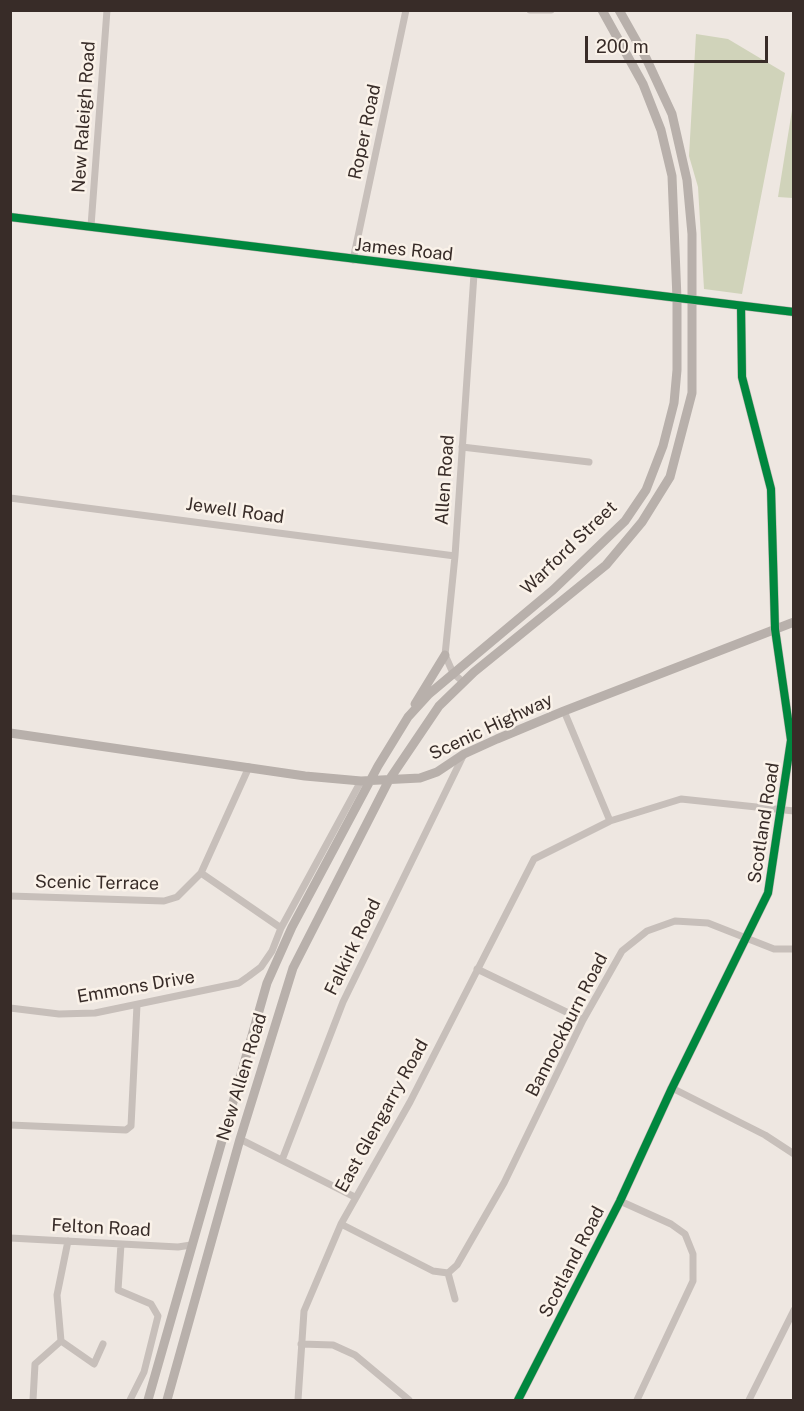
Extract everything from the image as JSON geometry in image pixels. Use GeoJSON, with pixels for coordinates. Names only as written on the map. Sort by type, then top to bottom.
{"type":"FeatureCollection","features":[{"type":"Feature","properties":{"kind":"main road","name":"Warford Street"},"geometry":{"type":"LineString","coordinates":[[366,781],[408,717],[453,673],[553,590],[625,521],[646,490],[663,446],[674,403],[677,299],[672,176],[661,130],[644,84],[602,10]]}},
{"type":"Feature","properties":{"kind":"main road","name":"Warford Street"},"geometry":{"type":"LineString","coordinates":[[389,780],[417,734],[439,706],[463,682],[606,565],[642,522],[670,477],[692,393],[692,234],[687,180],[672,114],[646,58],[619,10]]}},
{"type":"Feature","properties":{"kind":"main road","name":"James Road"},"geometry":{"type":"LineString","coordinates":[[10,217],[474,273],[692,302],[794,312]]}},
{"type":"Feature","properties":{"kind":"main road","name":"Scotland Road"},"geometry":{"type":"LineString","coordinates":[[518,1401],[620,1201],[672,1088],[768,893],[791,740],[775,630],[771,489],[742,377],[741,306]]}},
{"type":"Feature","properties":{"kind":"main road","name":"Scenic Highway"},"geometry":{"type":"LineString","coordinates":[[10,733],[366,781],[420,778],[437,772],[464,754],[564,711],[794,622]]}},
{"type":"Feature","properties":{"kind":"main road"},"geometry":{"type":"LineString","coordinates":[[408,717],[445,655]]}},
{"type":"Feature","properties":{"kind":"main road","name":"New Allen Road"},"geometry":{"type":"LineString","coordinates":[[167,1400],[240,1139],[293,968],[389,780]]}},
{"type":"Feature","properties":{"kind":"main road","name":"New Allen Road"},"geometry":{"type":"LineString","coordinates":[[148,1401],[190,1245],[267,983],[292,927],[366,781]]}},
{"type":"Feature","properties":{"kind":"main road"},"geometry":{"type":"LineString","coordinates":[[152,1390],[167,1400]]}},
{"type":"Feature","properties":{"kind":"street","name":"New Raleigh Road"},"geometry":{"type":"LineString","coordinates":[[91,226],[107,10]]}},
{"type":"Feature","properties":{"kind":"street","name":"Roper Road"},"geometry":{"type":"LineString","coordinates":[[353,260],[406,10]]}},
{"type":"Feature","properties":{"kind":"street"},"geometry":{"type":"LineString","coordinates":[[530,10],[551,10]]}},
{"type":"Feature","properties":{"kind":"street","name":"Allen Road"},"geometry":{"type":"LineString","coordinates":[[463,682],[453,673],[445,655],[455,556],[474,273]]}},
{"type":"Feature","properties":{"kind":"street"},"geometry":{"type":"LineString","coordinates":[[462,447],[589,462]]}},
{"type":"Feature","properties":{"kind":"street","name":"Jewell Road"},"geometry":{"type":"LineString","coordinates":[[10,498],[455,556]]}},
{"type":"Feature","properties":{"kind":"street"},"geometry":{"type":"LineString","coordinates":[[564,711],[610,821],[681,800],[794,812]]}},
{"type":"Feature","properties":{"kind":"street","name":"Falkirk Road"},"geometry":{"type":"LineString","coordinates":[[282,1160],[343,1002],[464,754]]}},
{"type":"Feature","properties":{"kind":"street","name":"Scenic Terrace"},"geometry":{"type":"LineString","coordinates":[[10,896],[164,901],[177,897],[201,873],[249,767]]}},
{"type":"Feature","properties":{"kind":"street"},"geometry":{"type":"LineString","coordinates":[[201,873],[281,928],[366,781]]}},
{"type":"Feature","properties":{"kind":"street","name":"East Glengarry Road"},"geometry":{"type":"LineString","coordinates":[[298,1401],[304,1311],[341,1224],[410,1102],[534,859],[610,821]]}},
{"type":"Feature","properties":{"kind":"street","name":"Bannockburn Road"},"geometry":{"type":"LineString","coordinates":[[448,1273],[457,1264],[504,1183],[583,1020],[622,951],[647,931],[675,921],[708,923],[774,949],[794,949]]}},
{"type":"Feature","properties":{"kind":"street","name":"Emmons Drive"},"geometry":{"type":"LineString","coordinates":[[10,1008],[59,1014],[95,1013],[239,983],[261,967],[272,951],[281,928]]}},
{"type":"Feature","properties":{"kind":"street"},"geometry":{"type":"LineString","coordinates":[[477,969],[583,1020]]}},
{"type":"Feature","properties":{"kind":"street"},"geometry":{"type":"LineString","coordinates":[[10,1125],[126,1130],[130,1126],[137,1005]]}},
{"type":"Feature","properties":{"kind":"street"},"geometry":{"type":"LineString","coordinates":[[672,1088],[765,1135],[794,1154]]}},
{"type":"Feature","properties":{"kind":"street"},"geometry":{"type":"LineString","coordinates":[[240,1139],[356,1197]]}},
{"type":"Feature","properties":{"kind":"street"},"geometry":{"type":"LineString","coordinates":[[620,1201],[678,1229],[689,1241],[693,1254],[693,1281],[637,1401]]}},
{"type":"Feature","properties":{"kind":"street"},"geometry":{"type":"LineString","coordinates":[[341,1224],[433,1270],[448,1273],[455,1299]]}},
{"type":"Feature","properties":{"kind":"street","name":"Felton Road"},"geometry":{"type":"LineString","coordinates":[[10,1238],[178,1247],[190,1245]]}},
{"type":"Feature","properties":{"kind":"street"},"geometry":{"type":"LineString","coordinates":[[61,1341],[57,1295],[68,1241]]}},
{"type":"Feature","properties":{"kind":"street"},"geometry":{"type":"LineString","coordinates":[[121,1244],[118,1290],[150,1304],[158,1316],[144,1372],[130,1401]]}},
{"type":"Feature","properties":{"kind":"street"},"geometry":{"type":"LineString","coordinates":[[749,1401],[794,1310]]}},
{"type":"Feature","properties":{"kind":"street"},"geometry":{"type":"LineString","coordinates":[[61,1341],[94,1364],[103,1344]]}},
{"type":"Feature","properties":{"kind":"street"},"geometry":{"type":"LineString","coordinates":[[33,1401],[35,1364],[61,1341]]}},
{"type":"Feature","properties":{"kind":"street"},"geometry":{"type":"LineString","coordinates":[[301,1344],[333,1345],[355,1355],[410,1401]]}},
{"type":"Feature","properties":{"kind":"green space"},"geometry":{"type":"Polygon","coordinates":[[[696,34],[728,39],[785,73],[742,294],[704,289],[698,187],[689,156],[696,34]]]}},
{"type":"Feature","properties":{"kind":"green space"},"geometry":{"type":"Polygon","coordinates":[[[793,104],[793,198],[778,197],[793,104]]]}},
{"type":"Feature","properties":{"kind":"cycle path"},"geometry":{"type":"LineString","coordinates":[[10,217],[794,312]]}},
{"type":"Feature","properties":{"kind":"cycle path"},"geometry":{"type":"LineString","coordinates":[[518,1400],[620,1201],[672,1088],[768,893],[791,740],[775,629],[771,489],[742,377],[741,306]]}}]}
